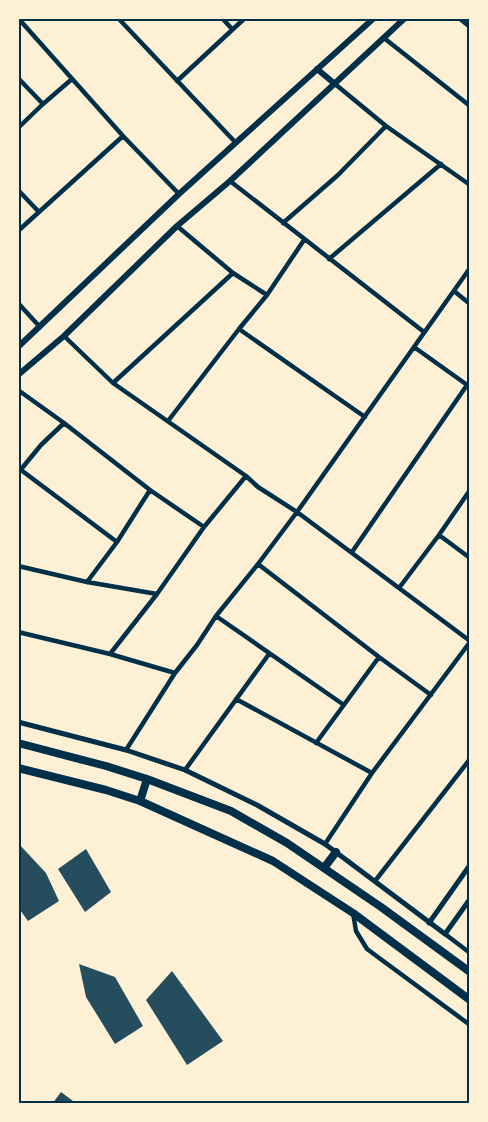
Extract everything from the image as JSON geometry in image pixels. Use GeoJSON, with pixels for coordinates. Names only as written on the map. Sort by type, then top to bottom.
{"type":"FeatureCollection","features":[{"type":"Feature","properties":{"kind":"highway"},"geometry":{"type":"LineString","coordinates":[[18,743],[147,779],[231,811],[287,843],[381,907],[470,972]]}},
{"type":"Feature","properties":{"kind":"highway"},"geometry":{"type":"LineString","coordinates":[[20,768],[140,801],[273,861],[353,913],[470,1000]]}},
{"type":"Feature","properties":{"kind":"highway"},"geometry":{"type":"LineString","coordinates":[[140,801],[147,779]]}},
{"type":"Feature","properties":{"kind":"highway"},"geometry":{"type":"LineString","coordinates":[[324,868],[336,852]]}},
{"type":"Feature","properties":{"kind":"main road"},"geometry":{"type":"LineString","coordinates":[[18,347],[179,194],[374,18]]}},
{"type":"Feature","properties":{"kind":"main road"},"geometry":{"type":"LineString","coordinates":[[18,375],[64,336],[177,226],[230,181],[405,18]]}},
{"type":"Feature","properties":{"kind":"main road"},"geometry":{"type":"LineString","coordinates":[[317,69],[335,84]]}},
{"type":"Feature","properties":{"kind":"street"},"geometry":{"type":"LineString","coordinates":[[18,18],[123,136],[179,194]]}},
{"type":"Feature","properties":{"kind":"street"},"geometry":{"type":"LineString","coordinates":[[222,18],[232,29]]}},
{"type":"Feature","properties":{"kind":"street"},"geometry":{"type":"LineString","coordinates":[[177,81],[245,18]]}},
{"type":"Feature","properties":{"kind":"street"},"geometry":{"type":"LineString","coordinates":[[459,18],[470,27]]}},
{"type":"Feature","properties":{"kind":"street"},"geometry":{"type":"LineString","coordinates":[[120,19],[236,143]]}},
{"type":"Feature","properties":{"kind":"street"},"geometry":{"type":"LineString","coordinates":[[384,38],[470,106]]}},
{"type":"Feature","properties":{"kind":"street"},"geometry":{"type":"LineString","coordinates":[[18,78],[43,104]]}},
{"type":"Feature","properties":{"kind":"street"},"geometry":{"type":"LineString","coordinates":[[18,128],[72,79]]}},
{"type":"Feature","properties":{"kind":"street"},"geometry":{"type":"LineString","coordinates":[[335,84],[386,126],[470,185]]}},
{"type":"Feature","properties":{"kind":"street"},"geometry":{"type":"LineString","coordinates":[[283,223],[338,175],[386,126]]}},
{"type":"Feature","properties":{"kind":"street"},"geometry":{"type":"LineString","coordinates":[[18,231],[123,136]]}},
{"type":"Feature","properties":{"kind":"street"},"geometry":{"type":"LineString","coordinates":[[329,259],[441,164]]}},
{"type":"Feature","properties":{"kind":"street"},"geometry":{"type":"LineString","coordinates":[[230,181],[424,332]]}},
{"type":"Feature","properties":{"kind":"street"},"geometry":{"type":"LineString","coordinates":[[18,190],[39,212]]}},
{"type":"Feature","properties":{"kind":"street"},"geometry":{"type":"LineString","coordinates":[[177,226],[233,273],[267,295]]}},
{"type":"Feature","properties":{"kind":"street"},"geometry":{"type":"LineString","coordinates":[[168,421],[267,295],[304,240]]}},
{"type":"Feature","properties":{"kind":"street"},"geometry":{"type":"LineString","coordinates":[[126,750],[175,673],[297,512],[470,268]]}},
{"type":"Feature","properties":{"kind":"street"},"geometry":{"type":"LineString","coordinates":[[113,383],[233,273]]}},
{"type":"Feature","properties":{"kind":"street"},"geometry":{"type":"LineString","coordinates":[[454,291],[470,304]]}},
{"type":"Feature","properties":{"kind":"street"},"geometry":{"type":"LineString","coordinates":[[18,303],[40,327]]}},
{"type":"Feature","properties":{"kind":"street"},"geometry":{"type":"LineString","coordinates":[[239,329],[364,417]]}},
{"type":"Feature","properties":{"kind":"street"},"geometry":{"type":"LineString","coordinates":[[64,336],[113,383],[246,476],[258,487],[297,512],[470,642],[372,773],[325,844]]}},
{"type":"Feature","properties":{"kind":"street"},"geometry":{"type":"LineString","coordinates":[[352,552],[469,386],[414,347]]}},
{"type":"Feature","properties":{"kind":"street"},"geometry":{"type":"LineString","coordinates":[[18,390],[150,490],[204,527]]}},
{"type":"Feature","properties":{"kind":"street"},"geometry":{"type":"LineString","coordinates":[[64,423],[19,471],[117,542]]}},
{"type":"Feature","properties":{"kind":"street"},"geometry":{"type":"LineString","coordinates":[[110,654],[157,594],[204,527],[246,476]]}},
{"type":"Feature","properties":{"kind":"street"},"geometry":{"type":"LineString","coordinates":[[87,582],[117,542],[150,490]]}},
{"type":"Feature","properties":{"kind":"street"},"geometry":{"type":"LineString","coordinates":[[399,588],[439,536],[470,490]]}},
{"type":"Feature","properties":{"kind":"street"},"geometry":{"type":"LineString","coordinates":[[439,536],[470,558]]}},
{"type":"Feature","properties":{"kind":"street"},"geometry":{"type":"LineString","coordinates":[[258,564],[431,695]]}},
{"type":"Feature","properties":{"kind":"street"},"geometry":{"type":"LineString","coordinates":[[18,566],[87,582],[157,594]]}},
{"type":"Feature","properties":{"kind":"street"},"geometry":{"type":"LineString","coordinates":[[216,616],[344,705]]}},
{"type":"Feature","properties":{"kind":"street"},"geometry":{"type":"LineString","coordinates":[[18,632],[110,654],[175,673]]}},
{"type":"Feature","properties":{"kind":"street"},"geometry":{"type":"LineString","coordinates":[[185,770],[269,654]]}},
{"type":"Feature","properties":{"kind":"street"},"geometry":{"type":"LineString","coordinates":[[316,743],[379,657]]}},
{"type":"Feature","properties":{"kind":"street"},"geometry":{"type":"LineString","coordinates":[[236,699],[372,773]]}},
{"type":"Feature","properties":{"kind":"street"},"geometry":{"type":"LineString","coordinates":[[18,722],[126,750],[185,770],[257,805],[325,844],[470,953]]}},
{"type":"Feature","properties":{"kind":"street"},"geometry":{"type":"LineString","coordinates":[[375,881],[470,759]]}},
{"type":"Feature","properties":{"kind":"street"},"geometry":{"type":"LineString","coordinates":[[429,923],[470,865]]}},
{"type":"Feature","properties":{"kind":"street"},"geometry":{"type":"LineString","coordinates":[[445,934],[470,899]]}},
{"type":"Feature","properties":{"kind":"street"},"geometry":{"type":"LineString","coordinates":[[353,913],[356,931],[367,948],[470,1025]]}},
{"type":"Feature","properties":{"kind":"building"},"geometry":{"type":"Polygon","coordinates":[[[18,843],[46,873],[59,901],[28,921],[18,907],[18,843]]]}},
{"type":"Feature","properties":{"kind":"building"},"geometry":{"type":"Polygon","coordinates":[[[86,849],[111,892],[85,912],[58,869],[86,849]]]}},
{"type":"Feature","properties":{"kind":"building"},"geometry":{"type":"Polygon","coordinates":[[[79,964],[115,977],[143,1026],[115,1044],[86,997],[79,964]]]}},
{"type":"Feature","properties":{"kind":"building"},"geometry":{"type":"Polygon","coordinates":[[[172,971],[223,1041],[187,1065],[146,1000],[172,971]]]}},
{"type":"Feature","properties":{"kind":"building"},"geometry":{"type":"Polygon","coordinates":[[[61,1092],[77,1104],[52,1104],[61,1092]]]}}]}
